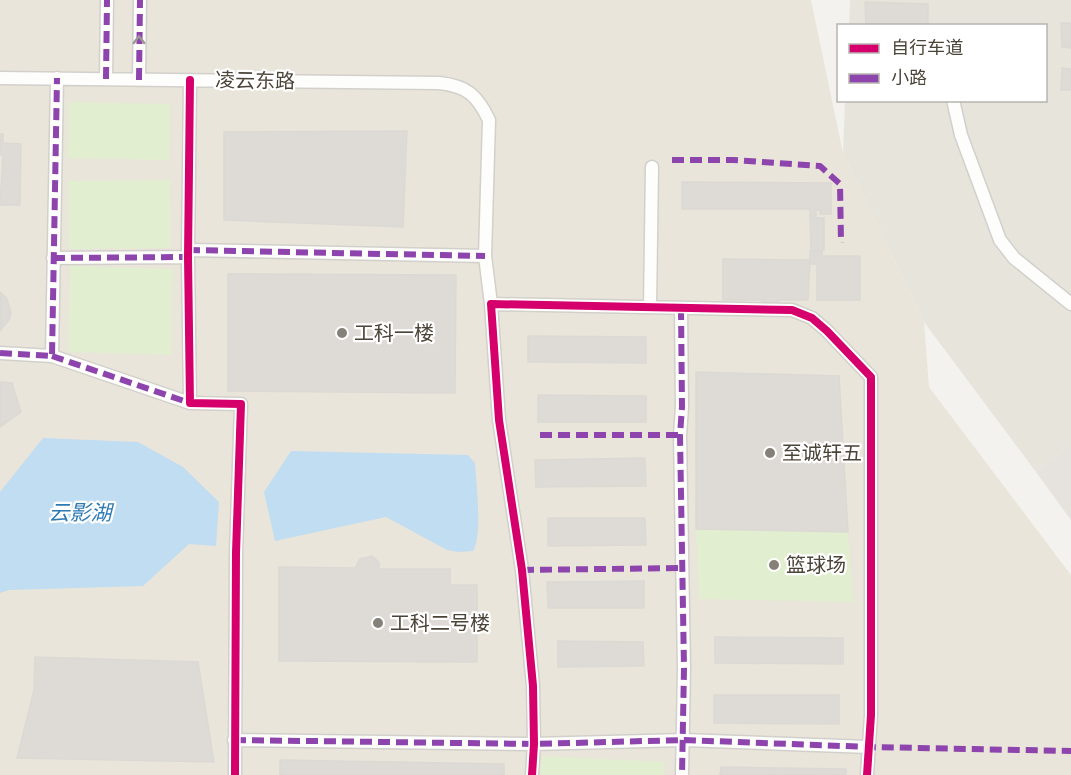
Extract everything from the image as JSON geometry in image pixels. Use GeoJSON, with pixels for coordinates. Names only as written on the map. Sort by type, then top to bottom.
{"type":"FeatureCollection","features":[{"type":"Feature","properties":{"kind":"street"},"geometry":{"type":"LineString","coordinates":[[106,80],[107,0]]}},
{"type":"Feature","properties":{"kind":"street"},"geometry":{"type":"LineString","coordinates":[[139,80],[140,0]]}},
{"type":"Feature","properties":{"kind":"street","name":"凌云东路"},"geometry":{"type":"LineString","coordinates":[[0,78],[458,85],[472,94],[482,105],[489,120],[485,256]]}},
{"type":"Feature","properties":{"kind":"street"},"geometry":{"type":"LineString","coordinates":[[52,356],[57,78]]}},
{"type":"Feature","properties":{"kind":"street"},"geometry":{"type":"LineString","coordinates":[[190,80],[188,254],[190,403]]}},
{"type":"Feature","properties":{"kind":"street"},"geometry":{"type":"LineString","coordinates":[[953,102],[961,135],[1000,240],[1014,258],[1071,304]]}},
{"type":"Feature","properties":{"kind":"street"},"geometry":{"type":"LineString","coordinates":[[650,307],[652,167]]}},
{"type":"Feature","properties":{"kind":"street"},"geometry":{"type":"LineString","coordinates":[[53,258],[188,254],[485,256],[491,304],[499,420],[522,570],[533,686],[532,775]]}},
{"type":"Feature","properties":{"kind":"street"},"geometry":{"type":"LineString","coordinates":[[491,304],[792,310],[812,318],[871,377],[867,775]]}},
{"type":"Feature","properties":{"kind":"street"},"geometry":{"type":"LineString","coordinates":[[681,308],[680,435],[684,740],[682,775]]}},
{"type":"Feature","properties":{"kind":"street"},"geometry":{"type":"LineString","coordinates":[[0,353],[52,356],[190,403],[241,404],[236,553],[235,775]]}},
{"type":"Feature","properties":{"kind":"street"},"geometry":{"type":"LineString","coordinates":[[234,740],[534,744],[684,740],[869,747]]}},
{"type":"Feature","properties":{"kind":"shaded area"},"geometry":{"type":"Polygon","coordinates":[[[0,0],[811,0],[843,153],[924,322],[929,387],[1071,575],[1071,775],[0,775],[0,0]]]}},
{"type":"Feature","properties":{"kind":"shaded area"},"geometry":{"type":"Polygon","coordinates":[[[850,0],[1071,0],[1071,444],[1036,472],[924,322],[843,153],[845,102],[1047,102],[1047,24],[849,24],[850,0]]]}},
{"type":"Feature","properties":{"kind":"shaded area"},"geometry":{"type":"Polygon","coordinates":[[[1071,444],[1071,520],[1036,472],[1071,444]]]}},
{"type":"Feature","properties":{"kind":"green space"},"geometry":{"type":"Polygon","coordinates":[[[68,102],[170,104],[169,160],[67,158],[68,102]]]}},
{"type":"Feature","properties":{"kind":"green space"},"geometry":{"type":"Polygon","coordinates":[[[170,180],[171,248],[69,249],[68,181],[170,180]]]}},
{"type":"Feature","properties":{"kind":"green space"},"geometry":{"type":"Polygon","coordinates":[[[70,266],[173,269],[171,355],[68,352],[70,266]]]}},
{"type":"Feature","properties":{"kind":"green space","name":"篮球场"},"geometry":{"type":"Polygon","coordinates":[[[696,529],[848,532],[853,602],[699,599],[696,529]]]}},
{"type":"Feature","properties":{"kind":"green space"},"geometry":{"type":"Polygon","coordinates":[[[542,756],[665,762],[664,775],[540,775],[542,756]]]}},
{"type":"Feature","properties":{"kind":"water","name":"云影湖"},"geometry":{"type":"Polygon","coordinates":[[[43,438],[138,442],[183,467],[219,502],[216,546],[189,544],[143,586],[9,590],[0,593],[0,492],[43,438]]]}},
{"type":"Feature","properties":{"kind":"water"},"geometry":{"type":"Polygon","coordinates":[[[291,451],[468,455],[475,463],[478,509],[478,533],[473,551],[447,550],[386,517],[275,541],[264,492],[291,451]]]}},
{"type":"Feature","properties":{"kind":"building"},"geometry":{"type":"Polygon","coordinates":[[[865,2],[928,4],[928,24],[866,24],[865,2]]]}},
{"type":"Feature","properties":{"kind":"building"},"geometry":{"type":"Polygon","coordinates":[[[1061,23],[1071,23],[1071,48],[1062,47],[1061,23]]]}},
{"type":"Feature","properties":{"kind":"building"},"geometry":{"type":"Polygon","coordinates":[[[1062,68],[1071,69],[1071,90],[1061,90],[1062,68]]]}},
{"type":"Feature","properties":{"kind":"building"},"geometry":{"type":"Polygon","coordinates":[[[407,131],[403,227],[224,220],[224,132],[407,131]]]}},
{"type":"Feature","properties":{"kind":"building"},"geometry":{"type":"Polygon","coordinates":[[[0,134],[3,134],[3,143],[21,144],[20,205],[0,205],[3,155],[0,155],[0,134]]]}},
{"type":"Feature","properties":{"kind":"building"},"geometry":{"type":"Polygon","coordinates":[[[682,182],[831,183],[831,214],[820,214],[820,210],[816,210],[816,218],[810,218],[810,209],[682,209],[682,182]]]}},
{"type":"Feature","properties":{"kind":"building"},"geometry":{"type":"Polygon","coordinates":[[[810,218],[824,218],[824,250],[811,251],[810,218]]]}},
{"type":"Feature","properties":{"kind":"building"},"geometry":{"type":"Polygon","coordinates":[[[810,251],[822,251],[822,256],[860,256],[860,300],[817,300],[817,264],[810,264],[810,251]]]}},
{"type":"Feature","properties":{"kind":"building"},"geometry":{"type":"Polygon","coordinates":[[[723,259],[810,260],[808,300],[778,300],[779,305],[762,305],[762,300],[723,300],[723,259]]]}},
{"type":"Feature","properties":{"kind":"building","name":"工科一楼"},"geometry":{"type":"Polygon","coordinates":[[[228,274],[456,275],[455,393],[228,391],[228,274]]]}},
{"type":"Feature","properties":{"kind":"building"},"geometry":{"type":"Polygon","coordinates":[[[0,292],[7,299],[11,313],[9,320],[0,331],[0,292]]]}},
{"type":"Feature","properties":{"kind":"building"},"geometry":{"type":"Polygon","coordinates":[[[528,336],[646,337],[646,363],[528,362],[528,336]]]}},
{"type":"Feature","properties":{"kind":"building","name":"至诚轩五"},"geometry":{"type":"Polygon","coordinates":[[[696,372],[839,376],[848,532],[696,529],[696,372]]]}},
{"type":"Feature","properties":{"kind":"building"},"geometry":{"type":"Polygon","coordinates":[[[0,382],[12,383],[21,412],[0,427],[0,382]]]}},
{"type":"Feature","properties":{"kind":"building"},"geometry":{"type":"Polygon","coordinates":[[[538,395],[646,396],[646,422],[538,422],[538,395]]]}},
{"type":"Feature","properties":{"kind":"building"},"geometry":{"type":"Polygon","coordinates":[[[645,458],[646,486],[536,487],[535,460],[645,458]]]}},
{"type":"Feature","properties":{"kind":"building"},"geometry":{"type":"Polygon","coordinates":[[[548,518],[645,518],[646,545],[548,546],[548,518]]]}},
{"type":"Feature","properties":{"kind":"building","name":"工科二号楼"},"geometry":{"type":"Polygon","coordinates":[[[372,556],[379,562],[379,569],[450,569],[450,585],[477,585],[477,662],[279,661],[279,567],[355,568],[360,559],[372,556]]]}},
{"type":"Feature","properties":{"kind":"building"},"geometry":{"type":"Polygon","coordinates":[[[644,581],[644,608],[548,608],[547,582],[644,581]]]}},
{"type":"Feature","properties":{"kind":"building"},"geometry":{"type":"Polygon","coordinates":[[[715,637],[843,638],[843,664],[715,663],[715,637]]]}},
{"type":"Feature","properties":{"kind":"building"},"geometry":{"type":"Polygon","coordinates":[[[558,641],[643,642],[644,666],[558,667],[558,641]]]}},
{"type":"Feature","properties":{"kind":"building"},"geometry":{"type":"Polygon","coordinates":[[[35,657],[198,662],[214,762],[17,758],[34,690],[35,657]]]}},
{"type":"Feature","properties":{"kind":"building"},"geometry":{"type":"Polygon","coordinates":[[[714,695],[839,695],[839,724],[714,723],[714,695]]]}},
{"type":"Feature","properties":{"kind":"building"},"geometry":{"type":"Polygon","coordinates":[[[280,760],[504,764],[504,775],[280,775],[280,760]]]}},
{"type":"Feature","properties":{"kind":"building"},"geometry":{"type":"Polygon","coordinates":[[[721,767],[846,769],[846,775],[720,775],[721,767]]]}},
{"type":"Feature","properties":{"kind":"marked path"},"geometry":{"type":"LineString","coordinates":[[106,79],[107,0]]}},
{"type":"Feature","properties":{"kind":"marked path"},"geometry":{"type":"LineString","coordinates":[[139,80],[140,0]]}},
{"type":"Feature","properties":{"kind":"marked path"},"geometry":{"type":"LineString","coordinates":[[0,353],[52,356],[57,78]]}},
{"type":"Feature","properties":{"kind":"marked path"},"geometry":{"type":"LineString","coordinates":[[672,160],[733,160],[820,166],[840,184],[841,243]]}},
{"type":"Feature","properties":{"kind":"marked path"},"geometry":{"type":"LineString","coordinates":[[188,250],[485,256]]}},
{"type":"Feature","properties":{"kind":"marked path"},"geometry":{"type":"LineString","coordinates":[[53,258],[188,257]]}},
{"type":"Feature","properties":{"kind":"marked path"},"geometry":{"type":"LineString","coordinates":[[681,308],[680,435],[684,668],[682,775]]}},
{"type":"Feature","properties":{"kind":"marked path"},"geometry":{"type":"LineString","coordinates":[[52,356],[190,403]]}},
{"type":"Feature","properties":{"kind":"marked path"},"geometry":{"type":"LineString","coordinates":[[540,435],[680,435]]}},
{"type":"Feature","properties":{"kind":"marked path"},"geometry":{"type":"LineString","coordinates":[[522,570],[682,568]]}},
{"type":"Feature","properties":{"kind":"marked path"},"geometry":{"type":"LineString","coordinates":[[234,740],[534,744],[684,740],[1071,751]]}},
{"type":"Feature","properties":{"kind":"cycle path"},"geometry":{"type":"LineString","coordinates":[[190,80],[188,257],[190,403],[241,404],[236,553],[235,775]]}},
{"type":"Feature","properties":{"kind":"cycle path"},"geometry":{"type":"LineString","coordinates":[[532,775],[533,686],[522,570],[499,420],[491,304],[792,310],[812,318],[871,377],[871,715],[867,775]]}},
{"type":"Feature","properties":{"kind":"place","name":"工科一楼"},"geometry":{"type":"Point","coordinates":[342,333]}},
{"type":"Feature","properties":{"kind":"place","name":"至诚轩五"},"geometry":{"type":"Point","coordinates":[770,453]}},
{"type":"Feature","properties":{"kind":"place","name":"篮球场"},"geometry":{"type":"Point","coordinates":[774,565]}},
{"type":"Feature","properties":{"kind":"place","name":"工科二号楼"},"geometry":{"type":"Point","coordinates":[378,623]}}]}
